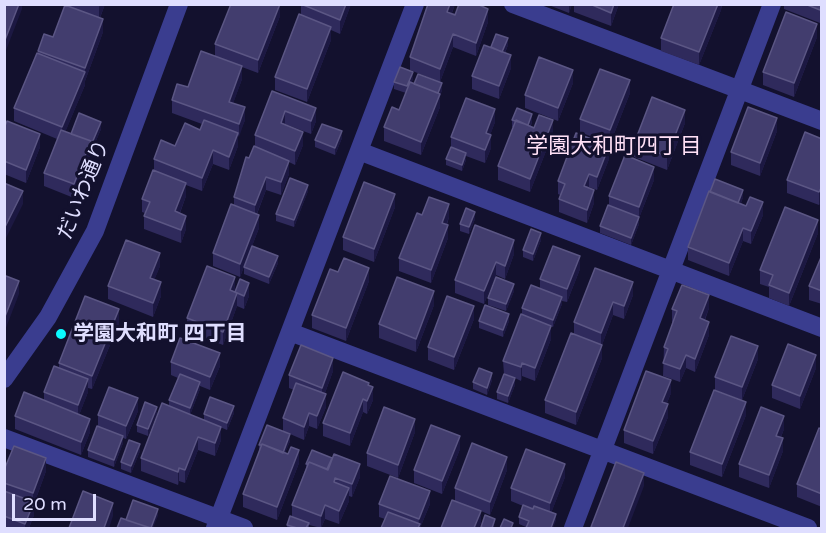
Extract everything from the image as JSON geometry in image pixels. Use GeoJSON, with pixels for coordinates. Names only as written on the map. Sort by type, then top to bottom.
{"type":"FeatureCollection","features":[{"type":"Feature","properties":{"kind":"street","name":"だいわ通り"},"geometry":{"type":"LineString","coordinates":[[4,379],[48,316],[95,231],[179,4]]}},
{"type":"Feature","properties":{"kind":"street"},"geometry":{"type":"LineString","coordinates":[[217,524],[415,4]]}},
{"type":"Feature","properties":{"kind":"street"},"geometry":{"type":"LineString","coordinates":[[513,4],[822,121]]}},
{"type":"Feature","properties":{"kind":"street"},"geometry":{"type":"LineString","coordinates":[[573,528],[772,4]]}},
{"type":"Feature","properties":{"kind":"street"},"geometry":{"type":"LineString","coordinates":[[359,151],[822,328]]}},
{"type":"Feature","properties":{"kind":"street"},"geometry":{"type":"LineString","coordinates":[[290,332],[808,528]]}},
{"type":"Feature","properties":{"kind":"street"},"geometry":{"type":"LineString","coordinates":[[4,438],[217,524],[244,528]]}},
{"type":"Feature","properties":{"kind":"building"},"geometry":{"type":"Polygon","coordinates":[[[4,4],[19,4],[5,40],[4,39],[4,4]]]}},
{"type":"Feature","properties":{"kind":"building"},"geometry":{"type":"Polygon","coordinates":[[[231,4],[280,4],[258,60],[215,44],[231,4]]]}},
{"type":"Feature","properties":{"kind":"building"},"geometry":{"type":"Polygon","coordinates":[[[301,4],[346,4],[340,20],[301,4]]]}},
{"type":"Feature","properties":{"kind":"building"},"geometry":{"type":"Polygon","coordinates":[[[428,4],[450,4],[447,12],[455,15],[459,4],[477,4],[488,9],[476,43],[453,34],[440,69],[410,57],[428,4]]]}},
{"type":"Feature","properties":{"kind":"building"},"geometry":{"type":"Polygon","coordinates":[[[590,4],[614,4],[611,13],[590,4]]]}},
{"type":"Feature","properties":{"kind":"building"},"geometry":{"type":"Polygon","coordinates":[[[674,4],[718,4],[699,52],[661,38],[674,4]]]}},
{"type":"Feature","properties":{"kind":"building"},"geometry":{"type":"Polygon","coordinates":[[[805,4],[822,4],[822,5],[820,10],[805,4]]]}},
{"type":"Feature","properties":{"kind":"building"},"geometry":{"type":"Polygon","coordinates":[[[65,5],[103,19],[85,68],[38,51],[44,34],[53,37],[65,5]]]}},
{"type":"Feature","properties":{"kind":"building"},"geometry":{"type":"Polygon","coordinates":[[[786,12],[817,24],[794,83],[763,72],[786,12]]]}},
{"type":"Feature","properties":{"kind":"building"},"geometry":{"type":"Polygon","coordinates":[[[299,14],[331,27],[307,89],[275,77],[299,14]]]}},
{"type":"Feature","properties":{"kind":"building"},"geometry":{"type":"Polygon","coordinates":[[[496,34],[508,38],[502,52],[491,47],[496,34]]]}},
{"type":"Feature","properties":{"kind":"building"},"geometry":{"type":"Polygon","coordinates":[[[484,45],[511,55],[499,86],[472,76],[484,45]]]}},
{"type":"Feature","properties":{"kind":"building"},"geometry":{"type":"Polygon","coordinates":[[[201,51],[242,66],[229,102],[245,107],[239,124],[172,100],[177,84],[188,87],[201,51]]]}},
{"type":"Feature","properties":{"kind":"building"},"geometry":{"type":"Polygon","coordinates":[[[37,53],[85,72],[62,127],[14,108],[37,53]]]}},
{"type":"Feature","properties":{"kind":"building"},"geometry":{"type":"Polygon","coordinates":[[[539,57],[573,70],[558,108],[525,95],[539,57]]]}},
{"type":"Feature","properties":{"kind":"building"},"geometry":{"type":"Polygon","coordinates":[[[400,67],[413,72],[407,86],[394,82],[400,67]]]}},
{"type":"Feature","properties":{"kind":"building"},"geometry":{"type":"Polygon","coordinates":[[[600,69],[630,80],[610,130],[580,119],[600,69]]]}},
{"type":"Feature","properties":{"kind":"building"},"geometry":{"type":"Polygon","coordinates":[[[418,74],[442,83],[438,93],[414,84],[418,74]]]}},
{"type":"Feature","properties":{"kind":"building"},"geometry":{"type":"Polygon","coordinates":[[[410,82],[440,94],[421,142],[384,127],[392,107],[399,110],[410,82]]]}},
{"type":"Feature","properties":{"kind":"building"},"geometry":{"type":"Polygon","coordinates":[[[272,91],[316,108],[311,121],[285,111],[281,123],[303,132],[295,151],[255,135],[272,91]]]}},
{"type":"Feature","properties":{"kind":"building"},"geometry":{"type":"Polygon","coordinates":[[[652,97],[685,110],[667,156],[634,144],[652,97]]]}},
{"type":"Feature","properties":{"kind":"building"},"geometry":{"type":"Polygon","coordinates":[[[466,98],[495,109],[486,133],[491,135],[485,150],[451,137],[466,98]]]}},
{"type":"Feature","properties":{"kind":"building"},"geometry":{"type":"Polygon","coordinates":[[[748,107],[777,118],[760,163],[731,152],[748,107]]]}},
{"type":"Feature","properties":{"kind":"building"},"geometry":{"type":"Polygon","coordinates":[[[517,108],[532,114],[528,125],[512,120],[517,108]]]}},
{"type":"Feature","properties":{"kind":"building"},"geometry":{"type":"Polygon","coordinates":[[[79,113],[101,122],[92,143],[71,134],[79,113]]]}},
{"type":"Feature","properties":{"kind":"building"},"geometry":{"type":"Polygon","coordinates":[[[539,115],[553,120],[530,179],[498,166],[516,120],[534,128],[539,115]]]}},
{"type":"Feature","properties":{"kind":"building"},"geometry":{"type":"Polygon","coordinates":[[[204,120],[238,133],[229,157],[213,150],[202,178],[154,159],[161,140],[175,146],[185,123],[200,130],[204,120]]]}},
{"type":"Feature","properties":{"kind":"building"},"geometry":{"type":"Polygon","coordinates":[[[7,121],[40,134],[26,170],[4,161],[4,128],[7,121]]]}},
{"type":"Feature","properties":{"kind":"building"},"geometry":{"type":"Polygon","coordinates":[[[322,124],[342,131],[335,148],[315,140],[322,124]]]}},
{"type":"Feature","properties":{"kind":"building"},"geometry":{"type":"Polygon","coordinates":[[[61,130],[91,141],[74,184],[44,173],[61,130]]]}},
{"type":"Feature","properties":{"kind":"building"},"geometry":{"type":"Polygon","coordinates":[[[805,132],[822,139],[822,186],[819,192],[787,180],[805,132]]]}},
{"type":"Feature","properties":{"kind":"building"},"geometry":{"type":"Polygon","coordinates":[[[576,133],[609,146],[597,177],[589,174],[584,186],[594,190],[587,210],[559,199],[565,184],[558,181],[576,133]]]}},
{"type":"Feature","properties":{"kind":"building"},"geometry":{"type":"Polygon","coordinates":[[[254,146],[289,161],[281,182],[266,177],[255,205],[234,197],[246,157],[249,158],[254,146]]]}},
{"type":"Feature","properties":{"kind":"building"},"geometry":{"type":"Polygon","coordinates":[[[451,147],[466,153],[462,165],[446,159],[451,147]]]}},
{"type":"Feature","properties":{"kind":"building"},"geometry":{"type":"Polygon","coordinates":[[[625,155],[654,167],[639,207],[609,196],[625,155]]]}},
{"type":"Feature","properties":{"kind":"building"},"geometry":{"type":"Polygon","coordinates":[[[153,170],[186,183],[175,211],[186,216],[181,230],[144,216],[150,202],[142,199],[153,170]]]}},
{"type":"Feature","properties":{"kind":"building"},"geometry":{"type":"Polygon","coordinates":[[[290,178],[308,185],[294,220],[276,214],[290,178]]]}},
{"type":"Feature","properties":{"kind":"building"},"geometry":{"type":"Polygon","coordinates":[[[715,179],[743,190],[738,203],[710,192],[715,179]]]}},
{"type":"Feature","properties":{"kind":"building"},"geometry":{"type":"Polygon","coordinates":[[[364,182],[395,194],[374,249],[343,237],[364,182]]]}},
{"type":"Feature","properties":{"kind":"building"},"geometry":{"type":"Polygon","coordinates":[[[4,183],[23,191],[4,229],[4,183]]]}},
{"type":"Feature","properties":{"kind":"building"},"geometry":{"type":"Polygon","coordinates":[[[709,191],[746,206],[750,197],[763,202],[751,231],[743,228],[729,263],[688,247],[709,191]]]}},
{"type":"Feature","properties":{"kind":"building"},"geometry":{"type":"Polygon","coordinates":[[[429,197],[449,204],[442,223],[448,225],[431,270],[399,258],[417,213],[422,215],[429,197]]]}},
{"type":"Feature","properties":{"kind":"building"},"geometry":{"type":"Polygon","coordinates":[[[231,204],[259,215],[240,264],[213,253],[231,204]]]}},
{"type":"Feature","properties":{"kind":"building"},"geometry":{"type":"Polygon","coordinates":[[[608,205],[639,217],[631,238],[600,226],[608,205]]]}},
{"type":"Feature","properties":{"kind":"building"},"geometry":{"type":"Polygon","coordinates":[[[785,207],[818,220],[789,293],[769,285],[773,275],[760,270],[785,207]]]}},
{"type":"Feature","properties":{"kind":"building"},"geometry":{"type":"Polygon","coordinates":[[[466,208],[475,212],[469,227],[460,224],[466,208]]]}},
{"type":"Feature","properties":{"kind":"building"},"geometry":{"type":"Polygon","coordinates":[[[475,225],[514,240],[505,266],[496,262],[484,291],[455,280],[475,225]]]}},
{"type":"Feature","properties":{"kind":"building"},"geometry":{"type":"Polygon","coordinates":[[[531,229],[541,233],[533,254],[523,250],[531,229]]]}},
{"type":"Feature","properties":{"kind":"building"},"geometry":{"type":"Polygon","coordinates":[[[126,240],[160,253],[150,278],[161,282],[153,303],[108,286],[126,240]]]}},
{"type":"Feature","properties":{"kind":"building"},"geometry":{"type":"Polygon","coordinates":[[[252,246],[278,256],[269,277],[244,267],[252,246]]]}},
{"type":"Feature","properties":{"kind":"building"},"geometry":{"type":"Polygon","coordinates":[[[553,246],[580,256],[567,289],[540,279],[553,246]]]}},
{"type":"Feature","properties":{"kind":"building"},"geometry":{"type":"Polygon","coordinates":[[[822,255],[822,291],[809,286],[822,255]]]}},
{"type":"Feature","properties":{"kind":"building"},"geometry":{"type":"Polygon","coordinates":[[[344,258],[369,268],[346,328],[312,315],[330,269],[338,272],[344,258]]]}},
{"type":"Feature","properties":{"kind":"building"},"geometry":{"type":"Polygon","coordinates":[[[207,266],[235,277],[230,290],[237,293],[223,332],[187,318],[207,266]]]}},
{"type":"Feature","properties":{"kind":"building"},"geometry":{"type":"Polygon","coordinates":[[[595,268],[633,282],[624,306],[613,302],[601,333],[574,322],[595,268]]]}},
{"type":"Feature","properties":{"kind":"building"},"geometry":{"type":"Polygon","coordinates":[[[6,276],[19,281],[4,319],[4,279],[6,276]]]}},
{"type":"Feature","properties":{"kind":"building"},"geometry":{"type":"Polygon","coordinates":[[[397,277],[434,291],[416,339],[379,324],[397,277]]]}},
{"type":"Feature","properties":{"kind":"building"},"geometry":{"type":"Polygon","coordinates":[[[496,277],[514,284],[506,304],[488,298],[496,277]]]}},
{"type":"Feature","properties":{"kind":"building"},"geometry":{"type":"Polygon","coordinates":[[[240,279],[249,283],[244,296],[235,292],[240,279]]]}},
{"type":"Feature","properties":{"kind":"building"},"geometry":{"type":"Polygon","coordinates":[[[531,285],[562,297],[553,320],[522,308],[531,285]]]}},
{"type":"Feature","properties":{"kind":"building"},"geometry":{"type":"Polygon","coordinates":[[[682,285],[709,295],[700,318],[709,322],[695,359],[686,355],[680,369],[663,363],[668,349],[664,347],[677,311],[672,309],[682,285]]]}},
{"type":"Feature","properties":{"kind":"building"},"geometry":{"type":"Polygon","coordinates":[[[85,296],[119,309],[92,376],[59,363],[85,296]]]}},
{"type":"Feature","properties":{"kind":"building"},"geometry":{"type":"Polygon","coordinates":[[[447,296],[474,306],[454,357],[428,347],[447,296]]]}},
{"type":"Feature","properties":{"kind":"building"},"geometry":{"type":"Polygon","coordinates":[[[485,305],[509,314],[503,330],[479,321],[485,305]]]}},
{"type":"Feature","properties":{"kind":"building"},"geometry":{"type":"Polygon","coordinates":[[[521,314],[551,326],[535,368],[522,363],[521,367],[503,361],[521,314]]]}},
{"type":"Feature","properties":{"kind":"building"},"geometry":{"type":"Polygon","coordinates":[[[571,333],[602,345],[576,412],[545,400],[571,333]]]}},
{"type":"Feature","properties":{"kind":"building"},"geometry":{"type":"Polygon","coordinates":[[[731,336],[758,346],[742,387],[715,377],[731,336]]]}},
{"type":"Feature","properties":{"kind":"building"},"geometry":{"type":"Polygon","coordinates":[[[180,338],[220,353],[210,377],[171,362],[180,338]]]}},
{"type":"Feature","properties":{"kind":"building"},"geometry":{"type":"Polygon","coordinates":[[[788,344],[816,355],[800,396],[772,385],[788,344]]]}},
{"type":"Feature","properties":{"kind":"building"},"geometry":{"type":"Polygon","coordinates":[[[301,345],[333,358],[322,388],[289,375],[301,345]]]}},
{"type":"Feature","properties":{"kind":"building"},"geometry":{"type":"Polygon","coordinates":[[[54,366],[88,379],[78,405],[44,392],[54,366]]]}},
{"type":"Feature","properties":{"kind":"building"},"geometry":{"type":"Polygon","coordinates":[[[479,368],[492,373],[487,388],[473,382],[479,368]]]}},
{"type":"Feature","properties":{"kind":"building"},"geometry":{"type":"Polygon","coordinates":[[[646,371],[671,380],[662,402],[668,404],[653,441],[624,430],[646,371]]]}},
{"type":"Feature","properties":{"kind":"building"},"geometry":{"type":"Polygon","coordinates":[[[343,372],[373,387],[367,401],[363,399],[350,433],[323,423],[343,372]]]}},
{"type":"Feature","properties":{"kind":"building"},"geometry":{"type":"Polygon","coordinates":[[[180,374],[200,382],[190,408],[169,400],[180,374]]]}},
{"type":"Feature","properties":{"kind":"building"},"geometry":{"type":"Polygon","coordinates":[[[504,374],[515,378],[508,396],[497,392],[504,374]]]}},
{"type":"Feature","properties":{"kind":"building"},"geometry":{"type":"Polygon","coordinates":[[[296,383],[326,394],[317,416],[309,413],[304,427],[283,418],[296,383]]]}},
{"type":"Feature","properties":{"kind":"building"},"geometry":{"type":"Polygon","coordinates":[[[109,387],[138,398],[126,426],[98,415],[109,387]]]}},
{"type":"Feature","properties":{"kind":"building"},"geometry":{"type":"Polygon","coordinates":[[[714,390],[746,402],[722,464],[690,452],[714,390]]]}},
{"type":"Feature","properties":{"kind":"building"},"geometry":{"type":"Polygon","coordinates":[[[24,392],[90,419],[81,442],[15,416],[24,392]]]}},
{"type":"Feature","properties":{"kind":"building"},"geometry":{"type":"Polygon","coordinates":[[[210,397],[234,406],[227,423],[204,414],[210,397]]]}},
{"type":"Feature","properties":{"kind":"building"},"geometry":{"type":"Polygon","coordinates":[[[145,402],[157,407],[148,429],[137,425],[145,402]]]}},
{"type":"Feature","properties":{"kind":"building"},"geometry":{"type":"Polygon","coordinates":[[[162,403],[221,427],[215,443],[198,437],[185,470],[179,468],[178,472],[141,458],[162,403]]]}},
{"type":"Feature","properties":{"kind":"building"},"geometry":{"type":"Polygon","coordinates":[[[384,407],[415,419],[398,465],[367,453],[384,407]]]}},
{"type":"Feature","properties":{"kind":"building"},"geometry":{"type":"Polygon","coordinates":[[[761,407],[784,416],[776,436],[783,438],[769,475],[739,464],[761,407]]]}},
{"type":"Feature","properties":{"kind":"building"},"geometry":{"type":"Polygon","coordinates":[[[267,425],[290,434],[283,453],[262,444],[259,445],[267,425]]]}},
{"type":"Feature","properties":{"kind":"building"},"geometry":{"type":"Polygon","coordinates":[[[431,425],[460,436],[442,481],[414,470],[431,425]]]}},
{"type":"Feature","properties":{"kind":"building"},"geometry":{"type":"Polygon","coordinates":[[[97,426],[123,436],[114,460],[88,450],[97,426]]]}},
{"type":"Feature","properties":{"kind":"building"},"geometry":{"type":"Polygon","coordinates":[[[819,428],[822,429],[822,494],[797,484],[819,428]]]}},
{"type":"Feature","properties":{"kind":"building"},"geometry":{"type":"Polygon","coordinates":[[[129,440],[140,444],[131,466],[121,462],[129,440]]]}},
{"type":"Feature","properties":{"kind":"building"},"geometry":{"type":"Polygon","coordinates":[[[472,443],[507,457],[490,502],[455,488],[472,443]]]}},
{"type":"Feature","properties":{"kind":"building"},"geometry":{"type":"Polygon","coordinates":[[[262,444],[288,454],[291,447],[299,450],[277,507],[243,494],[262,444]]]}},
{"type":"Feature","properties":{"kind":"building"},"geometry":{"type":"Polygon","coordinates":[[[14,446],[46,458],[33,493],[4,483],[4,470],[14,446]]]}},
{"type":"Feature","properties":{"kind":"building"},"geometry":{"type":"Polygon","coordinates":[[[526,449],[565,464],[550,503],[511,488],[526,449]]]}},
{"type":"Feature","properties":{"kind":"building"},"geometry":{"type":"Polygon","coordinates":[[[312,450],[332,458],[327,469],[309,462],[306,464],[312,450]]]}},
{"type":"Feature","properties":{"kind":"building"},"geometry":{"type":"Polygon","coordinates":[[[334,454],[360,464],[352,484],[335,478],[334,482],[349,488],[339,511],[325,505],[321,516],[292,505],[309,462],[328,470],[334,454]]]}},
{"type":"Feature","properties":{"kind":"building"},"geometry":{"type":"Polygon","coordinates":[[[616,462],[644,473],[623,528],[591,527],[616,462]]]}},
{"type":"Feature","properties":{"kind":"building"},"geometry":{"type":"Polygon","coordinates":[[[390,476],[430,491],[419,519],[379,504],[390,476]]]}},
{"type":"Feature","properties":{"kind":"building"},"geometry":{"type":"Polygon","coordinates":[[[4,491],[34,502],[25,524],[4,516],[4,491]]]}},
{"type":"Feature","properties":{"kind":"building"},"geometry":{"type":"Polygon","coordinates":[[[83,491],[113,503],[104,528],[69,528],[83,491]]]}},
{"type":"Feature","properties":{"kind":"building"},"geometry":{"type":"Polygon","coordinates":[[[133,500],[158,509],[151,528],[126,520],[133,500]]]}},
{"type":"Feature","properties":{"kind":"building"},"geometry":{"type":"Polygon","coordinates":[[[452,500],[481,511],[474,528],[441,528],[452,500]]]}},
{"type":"Feature","properties":{"kind":"building"},"geometry":{"type":"Polygon","coordinates":[[[523,505],[533,509],[534,506],[556,514],[551,528],[526,528],[529,521],[519,517],[523,505]]]}},
{"type":"Feature","properties":{"kind":"building"},"geometry":{"type":"Polygon","coordinates":[[[388,512],[420,524],[418,528],[381,528],[388,512]]]}},
{"type":"Feature","properties":{"kind":"building"},"geometry":{"type":"Polygon","coordinates":[[[485,515],[495,519],[492,528],[481,527],[485,515]]]}},
{"type":"Feature","properties":{"kind":"building"},"geometry":{"type":"Polygon","coordinates":[[[290,516],[309,523],[306,528],[287,525],[290,516]]]}},
{"type":"Feature","properties":{"kind":"building"},"geometry":{"type":"Polygon","coordinates":[[[121,518],[150,528],[117,528],[121,518]]]}},
{"type":"Feature","properties":{"kind":"building"},"geometry":{"type":"Polygon","coordinates":[[[504,519],[513,523],[511,528],[500,528],[504,519]]]}},
{"type":"Feature","properties":{"kind":"place","name":"学園大和町 四丁目"},"geometry":{"type":"Point","coordinates":[61,334]}},
{"type":"Feature","properties":{"kind":"district","name":"学園大和町四丁目"},"geometry":{"type":"Point","coordinates":[614,147]}}]}
